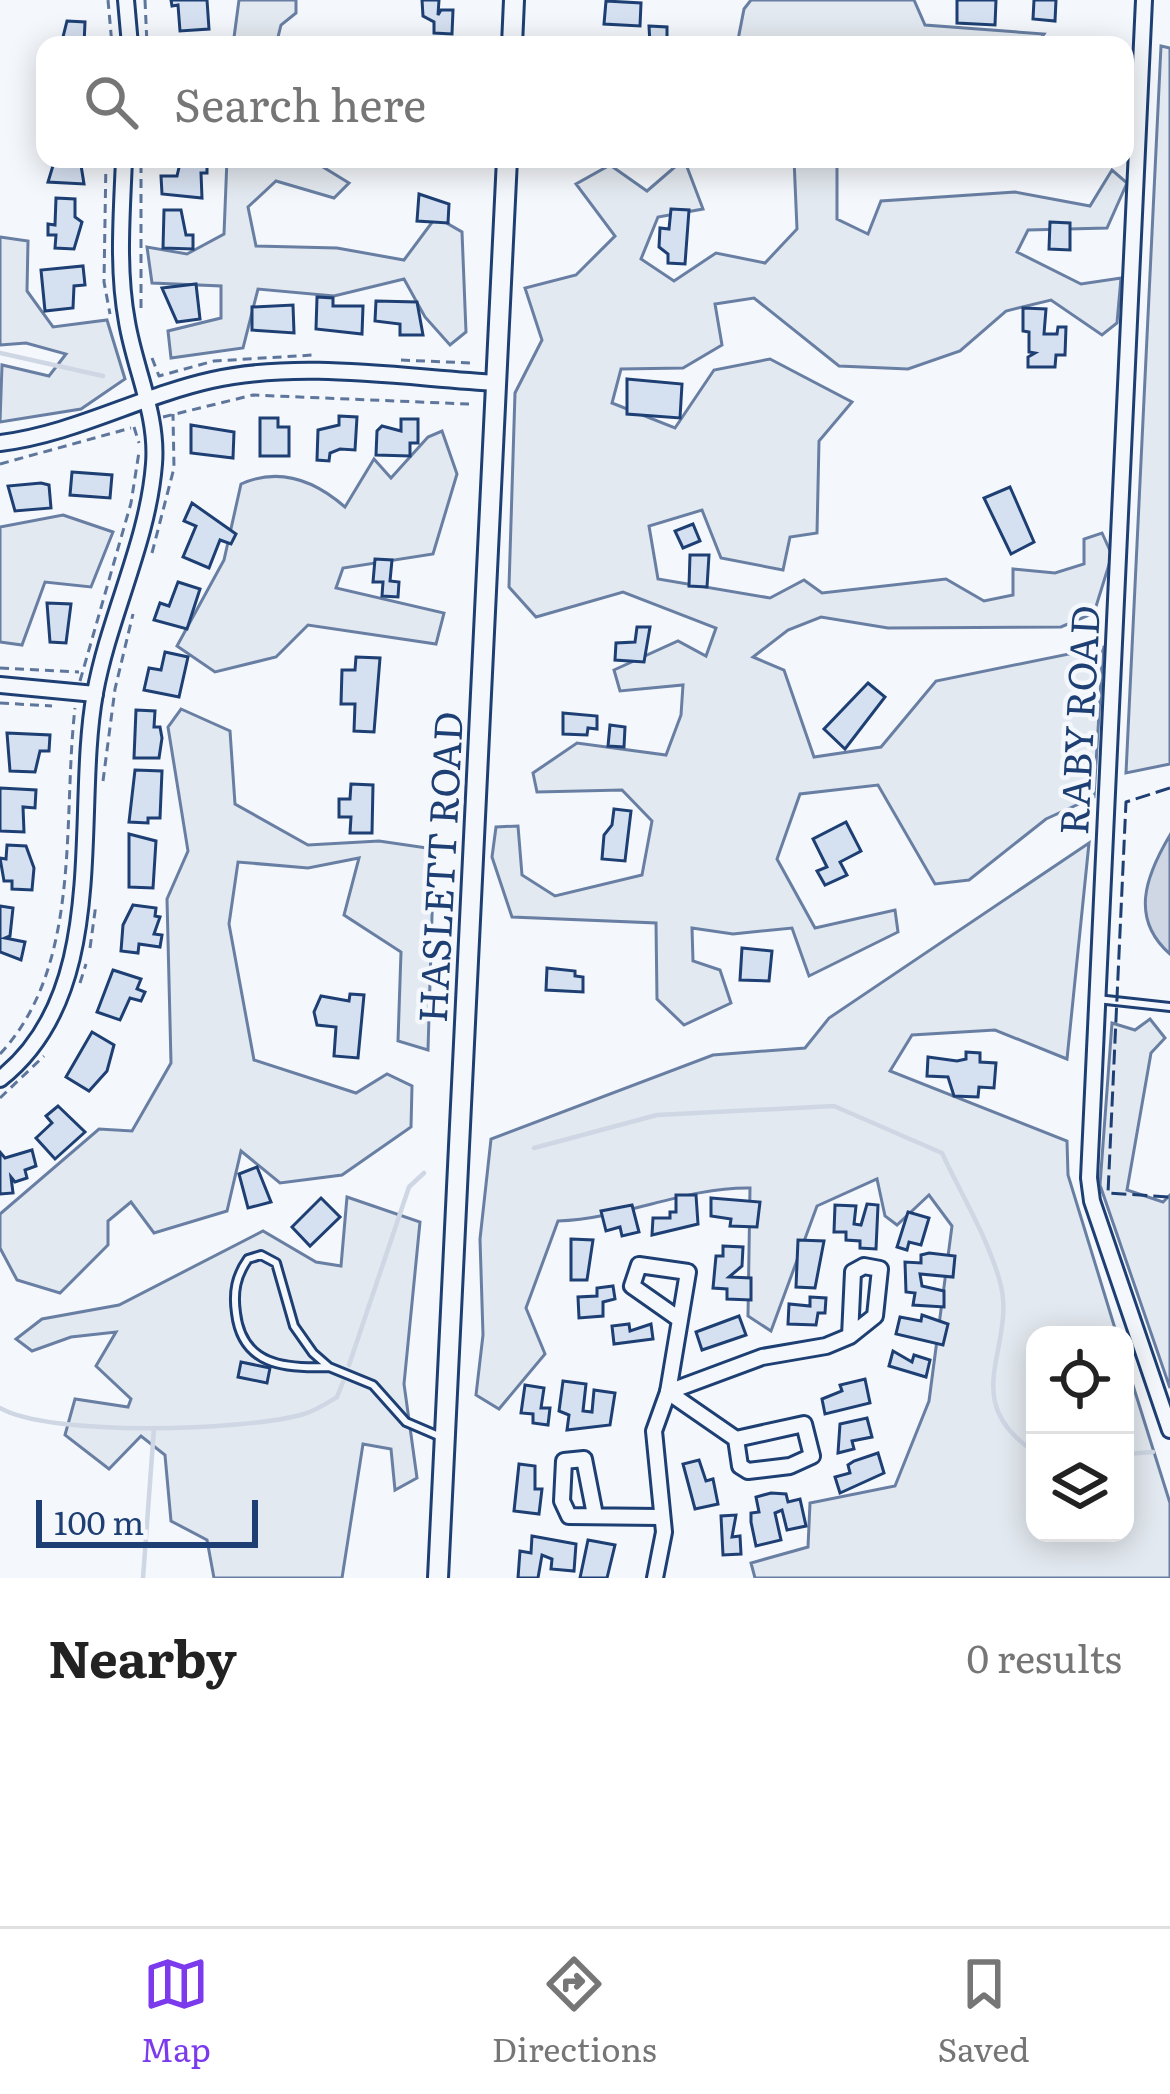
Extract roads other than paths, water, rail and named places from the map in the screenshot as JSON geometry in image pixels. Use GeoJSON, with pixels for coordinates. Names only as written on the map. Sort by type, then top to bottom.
{"type":"FeatureCollection","features":[{"type":"Feature","properties":{"kind":"main road"},"geometry":{"type":"LineString","coordinates":[[512,36],[514,0]]}},
{"type":"Feature","properties":{"kind":"main road","name":"HASLETT ROAD"},"geometry":{"type":"LineString","coordinates":[[438,1578],[507,168]]}},
{"type":"Feature","properties":{"kind":"street"},"geometry":{"type":"LineString","coordinates":[[126,0],[129,36]]}},
{"type":"Feature","properties":{"kind":"street","name":"RABY ROAD"},"geometry":{"type":"LineString","coordinates":[[1144,0],[1097,999],[1092,1201],[1170,1430]]}},
{"type":"Feature","properties":{"kind":"street"},"geometry":{"type":"LineString","coordinates":[[0,1079],[40,1032],[73,949],[95,694],[149,500],[152,421],[123,296],[124,168]]}},
{"type":"Feature","properties":{"kind":"street"},"geometry":{"type":"LineString","coordinates":[[0,443],[46,435],[241,374],[498,383]]}},
{"type":"Feature","properties":{"kind":"street"},"geometry":{"type":"LineString","coordinates":[[0,685],[95,694]]}},
{"type":"Feature","properties":{"kind":"street"},"geometry":{"type":"LineString","coordinates":[[655,1578],[664,1532],[654,1431],[668,1392],[688,1272],[639,1265],[632,1286],[679,1319]]}},
{"type":"Feature","properties":{"kind":"street"},"geometry":{"type":"LineString","coordinates":[[668,1392],[726,1367],[850,1336],[875,1316],[880,1269],[857,1267],[853,1272],[850,1336]]}},
{"type":"Feature","properties":{"kind":"street"},"geometry":{"type":"LineString","coordinates":[[668,1392],[736,1439],[740,1466],[748,1471],[790,1466],[812,1456],[804,1424],[736,1439]]}},
{"type":"Feature","properties":{"kind":"street"},"geometry":{"type":"LineString","coordinates":[[595,1515],[660,1517]]}},
{"type":"Feature","properties":{"kind":"lane"},"geometry":{"type":"LineString","coordinates":[[1097,999],[1170,1007]]}},
{"type":"Feature","properties":{"kind":"lane"},"geometry":{"type":"LineString","coordinates":[[329,1367],[294,1326],[271,1256],[248,1258],[235,1284],[235,1303],[250,1352],[278,1365],[329,1367],[373,1385],[406,1422],[444,1438]]}},
{"type":"Feature","properties":{"kind":"waterway"},"geometry":{"type":"LineString","coordinates":[[0,353],[103,376]]}},
{"type":"Feature","properties":{"kind":"waterway"},"geometry":{"type":"LineString","coordinates":[[534,1148],[657,1115],[834,1106],[942,1153],[1000,1282],[1002,1328],[994,1392],[998,1412],[1026,1444]]}},
{"type":"Feature","properties":{"kind":"waterway"},"geometry":{"type":"LineString","coordinates":[[349,1365],[409,1187],[424,1173]]}},
{"type":"Feature","properties":{"kind":"waterway"},"geometry":{"type":"LineString","coordinates":[[0,1408],[60,1424],[103,1427],[239,1424],[308,1413],[337,1397],[343,1382]]}},
{"type":"Feature","properties":{"kind":"waterway"},"geometry":{"type":"LineString","coordinates":[[143,1578],[154,1428]]}},
{"type":"Feature","properties":{"kind":"waterway"},"geometry":{"type":"LineString","coordinates":[[1134,1453],[1153,1452]]}}]}
